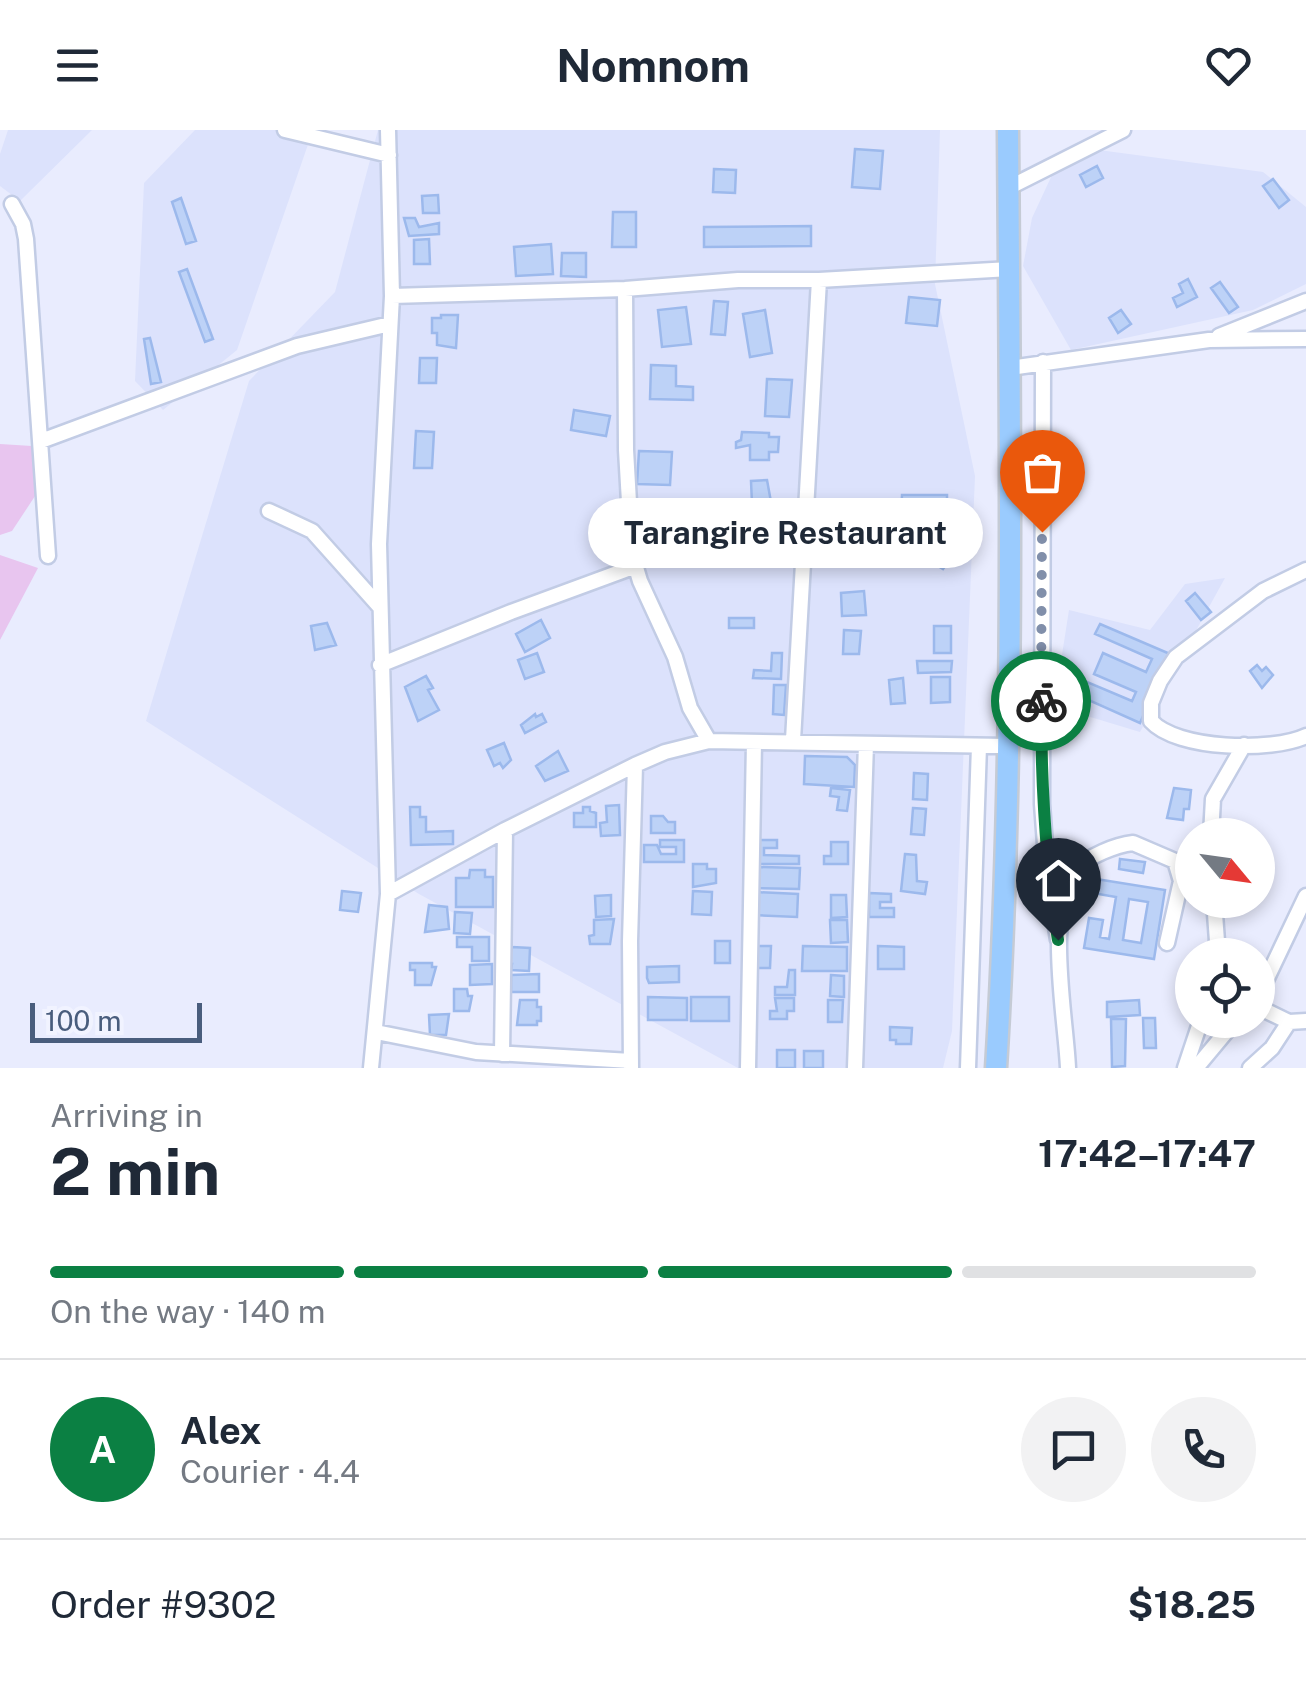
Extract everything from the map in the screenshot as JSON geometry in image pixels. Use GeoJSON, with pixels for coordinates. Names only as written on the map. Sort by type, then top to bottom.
{"type":"FeatureCollection","features":[{"type":"Feature","properties":{"kind":"highway"},"geometry":{"type":"LineString","coordinates":[[996,1068],[1006,746],[1008,130]]}},
{"type":"Feature","properties":{"kind":"street"},"geometry":{"type":"LineString","coordinates":[[286,130],[389,156]]}},
{"type":"Feature","properties":{"kind":"street"},"geometry":{"type":"LineString","coordinates":[[371,1068],[388,894],[379,544],[392,296],[388,130]]}},
{"type":"Feature","properties":{"kind":"street"},"geometry":{"type":"LineString","coordinates":[[1008,188],[1123,130]]}},
{"type":"Feature","properties":{"kind":"street"},"geometry":{"type":"LineString","coordinates":[[12,204],[26,239],[48,556]]}},
{"type":"Feature","properties":{"kind":"street"},"geometry":{"type":"LineString","coordinates":[[392,296],[625,289],[738,280],[819,280],[1010,269]]}},
{"type":"Feature","properties":{"kind":"street"},"geometry":{"type":"LineString","coordinates":[[793,740],[819,280]]}},
{"type":"Feature","properties":{"kind":"street"},"geometry":{"type":"LineString","coordinates":[[625,289],[626,450],[636,566],[674,657],[690,708],[709,741]]}},
{"type":"Feature","properties":{"kind":"street"},"geometry":{"type":"LineString","coordinates":[[1209,340],[1306,301]]}},
{"type":"Feature","properties":{"kind":"street"},"geometry":{"type":"LineString","coordinates":[[41,441],[297,346],[390,324]]}},
{"type":"Feature","properties":{"kind":"street"},"geometry":{"type":"LineString","coordinates":[[1010,368],[1209,340],[1306,340]]}},
{"type":"Feature","properties":{"kind":"street"},"geometry":{"type":"LineString","coordinates":[[1043,362],[1042,804],[1068,1068]]}},
{"type":"Feature","properties":{"kind":"street"},"geometry":{"type":"LineString","coordinates":[[270,512],[312,531],[380,606]]}},
{"type":"Feature","properties":{"kind":"street"},"geometry":{"type":"LineString","coordinates":[[380,665],[636,566]]}},
{"type":"Feature","properties":{"kind":"street"},"geometry":{"type":"LineString","coordinates":[[1306,570],[1263,590],[1176,657],[1152,702],[1152,722],[1159,730],[1178,738],[1244,746],[1306,736]]}},
{"type":"Feature","properties":{"kind":"street"},"geometry":{"type":"LineString","coordinates":[[388,894],[635,765],[665,752],[709,741],[1006,746]]}},
{"type":"Feature","properties":{"kind":"street"},"geometry":{"type":"LineString","coordinates":[[748,1068],[754,742]]}},
{"type":"Feature","properties":{"kind":"street"},"geometry":{"type":"LineString","coordinates":[[856,1068],[866,744]]}},
{"type":"Feature","properties":{"kind":"street"},"geometry":{"type":"LineString","coordinates":[[968,1068],[978,746]]}},
{"type":"Feature","properties":{"kind":"street"},"geometry":{"type":"LineString","coordinates":[[1212,818],[1213,799],[1244,746]]}},
{"type":"Feature","properties":{"kind":"street"},"geometry":{"type":"LineString","coordinates":[[376,1032],[502,1054],[631,1064],[635,765]]}},
{"type":"Feature","properties":{"kind":"street"},"geometry":{"type":"LineString","coordinates":[[502,1054],[505,830]]}},
{"type":"Feature","properties":{"kind":"street"},"geometry":{"type":"LineString","coordinates":[[1058,940],[1065,896],[1077,869],[1108,851],[1133,843],[1165,854],[1178,870],[1181,881],[1166,943]]}},
{"type":"Feature","properties":{"kind":"street"},"geometry":{"type":"LineString","coordinates":[[1275,961],[1306,896]]}},
{"type":"Feature","properties":{"kind":"street"},"geometry":{"type":"LineString","coordinates":[[1275,1016],[1288,1022],[1306,1021]]}},
{"type":"Feature","properties":{"kind":"street"},"geometry":{"type":"LineString","coordinates":[[1250,1068],[1272,1048],[1288,1022]]}},
{"type":"Feature","properties":{"kind":"street"},"geometry":{"type":"LineString","coordinates":[[1185,1068],[1195,1038]]}},
{"type":"Feature","properties":{"kind":"street"},"geometry":{"type":"LineString","coordinates":[[1196,1068],[1221,1038]]}},
{"type":"Feature","properties":{"kind":"shaded area"},"geometry":{"type":"Polygon","coordinates":[[[8,130],[92,130],[20,201],[0,186],[0,154],[8,130]]]}},
{"type":"Feature","properties":{"kind":"shaded area"},"geometry":{"type":"Polygon","coordinates":[[[195,130],[313,130],[237,350],[163,410],[135,381],[144,183],[195,130]]]}},
{"type":"Feature","properties":{"kind":"shaded area"},"geometry":{"type":"Polygon","coordinates":[[[378,130],[940,130],[935,284],[975,476],[952,1031],[943,1068],[738,1068],[419,894],[146,721],[249,381],[335,292],[378,130]]]}},
{"type":"Feature","properties":{"kind":"shaded area"},"geometry":{"type":"Polygon","coordinates":[[[1099,150],[1263,172],[1306,207],[1306,284],[1253,310],[1071,350],[1023,266],[1032,218],[1052,175],[1099,150]]]}},
{"type":"Feature","properties":{"kind":"shaded area"},"geometry":{"type":"Polygon","coordinates":[[[0,444],[32,446],[37,493],[12,531],[0,535],[0,444]]]}},
{"type":"Feature","properties":{"kind":"shaded area"},"geometry":{"type":"Polygon","coordinates":[[[0,555],[38,568],[0,640],[0,555]]]}},
{"type":"Feature","properties":{"kind":"shaded area"},"geometry":{"type":"Polygon","coordinates":[[[1225,578],[1140,732],[1054,706],[1069,610],[1150,630],[1185,584],[1225,578]]]}},
{"type":"Feature","properties":{"kind":"building"},"geometry":{"type":"Polygon","coordinates":[[[855,149],[883,151],[880,189],[852,187],[855,149]]]}},
{"type":"Feature","properties":{"kind":"building"},"geometry":{"type":"Polygon","coordinates":[[[1097,166],[1103,178],[1086,187],[1080,175],[1097,166]]]}},
{"type":"Feature","properties":{"kind":"building"},"geometry":{"type":"Polygon","coordinates":[[[714,169],[736,170],[735,193],[713,192],[714,169]]]}},
{"type":"Feature","properties":{"kind":"building"},"geometry":{"type":"Polygon","coordinates":[[[1273,179],[1289,200],[1279,208],[1263,186],[1273,179]]]}},
{"type":"Feature","properties":{"kind":"building"},"geometry":{"type":"Polygon","coordinates":[[[438,195],[439,213],[423,213],[422,196],[438,195]]]}},
{"type":"Feature","properties":{"kind":"building"},"geometry":{"type":"Polygon","coordinates":[[[181,198],[196,241],[186,244],[172,202],[181,198]]]}},
{"type":"Feature","properties":{"kind":"building"},"geometry":{"type":"Polygon","coordinates":[[[613,212],[636,212],[636,247],[612,247],[613,212]]]}},
{"type":"Feature","properties":{"kind":"building"},"geometry":{"type":"Polygon","coordinates":[[[404,218],[415,218],[419,227],[439,223],[439,234],[409,236],[404,218]]]}},
{"type":"Feature","properties":{"kind":"building"},"geometry":{"type":"Polygon","coordinates":[[[811,226],[811,246],[704,247],[704,227],[811,226]]]}},
{"type":"Feature","properties":{"kind":"building"},"geometry":{"type":"Polygon","coordinates":[[[429,239],[430,264],[414,264],[414,240],[429,239]]]}},
{"type":"Feature","properties":{"kind":"building"},"geometry":{"type":"Polygon","coordinates":[[[551,244],[553,274],[516,276],[514,247],[551,244]]]}},
{"type":"Feature","properties":{"kind":"building"},"geometry":{"type":"Polygon","coordinates":[[[562,253],[586,253],[586,277],[561,276],[562,253]]]}},
{"type":"Feature","properties":{"kind":"building"},"geometry":{"type":"Polygon","coordinates":[[[187,269],[213,339],[205,342],[179,272],[187,269]]]}},
{"type":"Feature","properties":{"kind":"building"},"geometry":{"type":"Polygon","coordinates":[[[1188,279],[1197,297],[1177,307],[1173,298],[1183,293],[1179,284],[1188,279]]]}},
{"type":"Feature","properties":{"kind":"building"},"geometry":{"type":"Polygon","coordinates":[[[1220,282],[1238,307],[1229,313],[1211,288],[1220,282]]]}},
{"type":"Feature","properties":{"kind":"building"},"geometry":{"type":"Polygon","coordinates":[[[909,297],[940,300],[937,326],[906,323],[909,297]]]}},
{"type":"Feature","properties":{"kind":"building"},"geometry":{"type":"Polygon","coordinates":[[[714,301],[728,302],[725,335],[711,334],[714,301]]]}},
{"type":"Feature","properties":{"kind":"building"},"geometry":{"type":"Polygon","coordinates":[[[686,307],[691,344],[662,347],[658,310],[686,307]]]}},
{"type":"Feature","properties":{"kind":"building"},"geometry":{"type":"Polygon","coordinates":[[[765,310],[772,353],[750,357],[743,314],[765,310]]]}},
{"type":"Feature","properties":{"kind":"building"},"geometry":{"type":"Polygon","coordinates":[[[1121,310],[1131,324],[1118,333],[1109,318],[1121,310]]]}},
{"type":"Feature","properties":{"kind":"building"},"geometry":{"type":"Polygon","coordinates":[[[458,315],[456,348],[437,345],[432,318],[458,315]]]}},
{"type":"Feature","properties":{"kind":"building"},"geometry":{"type":"Polygon","coordinates":[[[150,338],[161,382],[151,384],[144,339],[150,338]]]}},
{"type":"Feature","properties":{"kind":"building"},"geometry":{"type":"Polygon","coordinates":[[[420,358],[437,358],[436,383],[419,383],[420,358]]]}},
{"type":"Feature","properties":{"kind":"building"},"geometry":{"type":"Polygon","coordinates":[[[651,365],[676,366],[676,386],[693,387],[693,400],[650,399],[651,365]]]}},
{"type":"Feature","properties":{"kind":"building"},"geometry":{"type":"Polygon","coordinates":[[[767,379],[792,380],[789,417],[765,416],[767,379]]]}},
{"type":"Feature","properties":{"kind":"building"},"geometry":{"type":"Polygon","coordinates":[[[574,410],[610,416],[606,436],[571,430],[574,410]]]}},
{"type":"Feature","properties":{"kind":"building"},"geometry":{"type":"Polygon","coordinates":[[[416,431],[434,432],[432,468],[414,468],[416,431]]]}},
{"type":"Feature","properties":{"kind":"building"},"geometry":{"type":"Polygon","coordinates":[[[742,432],[779,437],[778,452],[769,452],[769,460],[750,460],[750,445],[736,448],[742,432]]]}},
{"type":"Feature","properties":{"kind":"building"},"geometry":{"type":"Polygon","coordinates":[[[639,451],[672,452],[670,485],[637,484],[639,451]]]}},
{"type":"Feature","properties":{"kind":"building"},"geometry":{"type":"Polygon","coordinates":[[[767,480],[771,502],[752,504],[751,481],[767,480]]]}},
{"type":"Feature","properties":{"kind":"building"},"geometry":{"type":"Polygon","coordinates":[[[902,495],[947,495],[947,518],[901,518],[902,495]]]}},
{"type":"Feature","properties":{"kind":"building"},"geometry":{"type":"Polygon","coordinates":[[[954,519],[971,529],[943,569],[930,561],[954,519]]]}},
{"type":"Feature","properties":{"kind":"building"},"geometry":{"type":"Polygon","coordinates":[[[762,538],[778,538],[779,559],[763,560],[762,538]]]}},
{"type":"Feature","properties":{"kind":"building"},"geometry":{"type":"Polygon","coordinates":[[[864,591],[866,615],[842,616],[841,593],[864,591]]]}},
{"type":"Feature","properties":{"kind":"building"},"geometry":{"type":"Polygon","coordinates":[[[1195,593],[1211,612],[1201,620],[1186,601],[1195,593]]]}},
{"type":"Feature","properties":{"kind":"building"},"geometry":{"type":"Polygon","coordinates":[[[729,618],[754,618],[754,628],[729,628],[729,618]]]}},
{"type":"Feature","properties":{"kind":"building"},"geometry":{"type":"Polygon","coordinates":[[[541,620],[550,638],[525,652],[516,634],[541,620]]]}},
{"type":"Feature","properties":{"kind":"building"},"geometry":{"type":"Polygon","coordinates":[[[327,623],[336,645],[315,650],[311,626],[327,623]]]}},
{"type":"Feature","properties":{"kind":"building"},"geometry":{"type":"Polygon","coordinates":[[[1100,624],[1170,654],[1140,723],[1066,690],[1073,676],[1132,701],[1136,692],[1094,674],[1103,653],[1146,672],[1152,659],[1095,634],[1100,624]]]}},
{"type":"Feature","properties":{"kind":"building"},"geometry":{"type":"Polygon","coordinates":[[[934,626],[951,626],[951,653],[934,653],[934,626]]]}},
{"type":"Feature","properties":{"kind":"building"},"geometry":{"type":"Polygon","coordinates":[[[844,630],[861,631],[859,654],[843,654],[844,630]]]}},
{"type":"Feature","properties":{"kind":"building"},"geometry":{"type":"Polygon","coordinates":[[[537,653],[544,672],[525,679],[518,660],[537,653]]]}},
{"type":"Feature","properties":{"kind":"building"},"geometry":{"type":"Polygon","coordinates":[[[772,653],[782,653],[781,679],[753,678],[754,670],[771,671],[772,653]]]}},
{"type":"Feature","properties":{"kind":"building"},"geometry":{"type":"Polygon","coordinates":[[[917,661],[952,661],[951,672],[918,673],[917,661]]]}},
{"type":"Feature","properties":{"kind":"building"},"geometry":{"type":"Polygon","coordinates":[[[1257,665],[1262,671],[1266,667],[1273,675],[1262,688],[1250,671],[1257,665]]]}},
{"type":"Feature","properties":{"kind":"building"},"geometry":{"type":"Polygon","coordinates":[[[426,676],[433,688],[428,690],[439,710],[418,721],[405,687],[426,676]]]}},
{"type":"Feature","properties":{"kind":"building"},"geometry":{"type":"Polygon","coordinates":[[[931,677],[950,677],[950,702],[931,703],[931,677]]]}},
{"type":"Feature","properties":{"kind":"building"},"geometry":{"type":"Polygon","coordinates":[[[903,678],[905,703],[891,704],[889,680],[903,678]]]}},
{"type":"Feature","properties":{"kind":"building"},"geometry":{"type":"Polygon","coordinates":[[[774,685],[786,685],[784,715],[773,714],[774,685]]]}},
{"type":"Feature","properties":{"kind":"building"},"geometry":{"type":"Polygon","coordinates":[[[535,714],[542,714],[546,722],[525,733],[521,725],[535,714]]]}},
{"type":"Feature","properties":{"kind":"building"},"geometry":{"type":"Polygon","coordinates":[[[504,743],[511,760],[503,768],[500,763],[494,766],[487,750],[504,743]]]}},
{"type":"Feature","properties":{"kind":"building"},"geometry":{"type":"Polygon","coordinates":[[[558,751],[568,771],[545,781],[536,766],[558,751]]]}},
{"type":"Feature","properties":{"kind":"building"},"geometry":{"type":"Polygon","coordinates":[[[805,756],[847,757],[855,765],[854,787],[804,784],[805,756]]]}},
{"type":"Feature","properties":{"kind":"building"},"geometry":{"type":"Polygon","coordinates":[[[914,773],[928,774],[927,800],[913,799],[914,773]]]}},
{"type":"Feature","properties":{"kind":"building"},"geometry":{"type":"Polygon","coordinates":[[[831,788],[850,790],[847,811],[837,810],[839,797],[830,796],[831,788]]]}},
{"type":"Feature","properties":{"kind":"building"},"geometry":{"type":"Polygon","coordinates":[[[1174,788],[1191,790],[1189,809],[1184,809],[1183,818],[1167,818],[1174,788]]]}},
{"type":"Feature","properties":{"kind":"building"},"geometry":{"type":"Polygon","coordinates":[[[619,805],[620,835],[601,836],[600,823],[607,822],[606,806],[619,805]]]}},
{"type":"Feature","properties":{"kind":"building"},"geometry":{"type":"Polygon","coordinates":[[[410,807],[420,807],[420,817],[426,817],[426,832],[453,831],[453,844],[411,845],[410,807]]]}},
{"type":"Feature","properties":{"kind":"building"},"geometry":{"type":"Polygon","coordinates":[[[583,807],[596,813],[596,827],[574,827],[574,813],[583,813],[583,807]]]}},
{"type":"Feature","properties":{"kind":"building"},"geometry":{"type":"Polygon","coordinates":[[[913,808],[926,809],[924,835],[911,834],[913,808]]]}},
{"type":"Feature","properties":{"kind":"building"},"geometry":{"type":"Polygon","coordinates":[[[651,816],[675,822],[675,833],[651,833],[651,816]]]}},
{"type":"Feature","properties":{"kind":"building"},"geometry":{"type":"Polygon","coordinates":[[[660,840],[684,840],[684,862],[644,862],[644,845],[657,845],[661,854],[676,854],[676,847],[660,847],[660,840]]]}},
{"type":"Feature","properties":{"kind":"building"},"geometry":{"type":"Polygon","coordinates":[[[754,840],[777,840],[777,848],[764,848],[764,855],[799,856],[799,864],[754,864],[754,840]]]}},
{"type":"Feature","properties":{"kind":"building"},"geometry":{"type":"Polygon","coordinates":[[[831,842],[848,842],[848,864],[824,864],[824,856],[831,856],[831,842]]]}},
{"type":"Feature","properties":{"kind":"building"},"geometry":{"type":"Polygon","coordinates":[[[905,854],[916,855],[917,881],[927,882],[925,894],[901,891],[905,854]]]}},
{"type":"Feature","properties":{"kind":"building"},"geometry":{"type":"Polygon","coordinates":[[[1120,859],[1145,862],[1143,873],[1119,869],[1120,859]]]}},
{"type":"Feature","properties":{"kind":"building"},"geometry":{"type":"Polygon","coordinates":[[[693,864],[716,869],[716,883],[693,887],[693,864]]]}},
{"type":"Feature","properties":{"kind":"building"},"geometry":{"type":"Polygon","coordinates":[[[757,867],[800,868],[799,889],[756,888],[757,867]]]}},
{"type":"Feature","properties":{"kind":"building"},"geometry":{"type":"Polygon","coordinates":[[[470,870],[485,870],[485,877],[493,877],[493,907],[456,907],[456,878],[469,878],[470,870]]]}},
{"type":"Feature","properties":{"kind":"building"},"geometry":{"type":"Polygon","coordinates":[[[1090,878],[1165,890],[1154,959],[1084,948],[1089,918],[1103,920],[1100,937],[1109,939],[1116,897],[1087,892],[1090,878]],[[1129,899],[1123,940],[1141,943],[1148,902],[1129,899]]]}},
{"type":"Feature","properties":{"kind":"building"},"geometry":{"type":"Polygon","coordinates":[[[342,891],[361,893],[358,912],[340,910],[342,891]]]}},
{"type":"Feature","properties":{"kind":"building"},"geometry":{"type":"Polygon","coordinates":[[[693,891],[712,892],[711,915],[692,914],[693,891]]]}},
{"type":"Feature","properties":{"kind":"building"},"geometry":{"type":"Polygon","coordinates":[[[755,892],[798,894],[797,917],[753,915],[755,892]]]}},
{"type":"Feature","properties":{"kind":"building"},"geometry":{"type":"Polygon","coordinates":[[[869,893],[891,894],[891,902],[880,902],[880,908],[894,908],[894,917],[869,917],[869,893]]]}},
{"type":"Feature","properties":{"kind":"building"},"geometry":{"type":"Polygon","coordinates":[[[611,895],[611,916],[596,917],[595,896],[611,895]]]}},
{"type":"Feature","properties":{"kind":"building"},"geometry":{"type":"Polygon","coordinates":[[[831,895],[846,895],[847,917],[831,918],[831,895]]]}},
{"type":"Feature","properties":{"kind":"building"},"geometry":{"type":"Polygon","coordinates":[[[429,905],[447,907],[449,929],[425,932],[429,905]]]}},
{"type":"Feature","properties":{"kind":"building"},"geometry":{"type":"Polygon","coordinates":[[[455,912],[472,913],[470,934],[454,933],[455,912]]]}},
{"type":"Feature","properties":{"kind":"building"},"geometry":{"type":"Polygon","coordinates":[[[614,919],[610,944],[590,944],[594,920],[614,919]]]}},
{"type":"Feature","properties":{"kind":"building"},"geometry":{"type":"Polygon","coordinates":[[[830,920],[847,920],[848,942],[831,943],[830,920]]]}},
{"type":"Feature","properties":{"kind":"building"},"geometry":{"type":"Polygon","coordinates":[[[457,937],[489,937],[489,961],[472,961],[472,947],[457,947],[457,937]]]}},
{"type":"Feature","properties":{"kind":"building"},"geometry":{"type":"Polygon","coordinates":[[[715,941],[730,941],[730,963],[715,963],[715,941]]]}},
{"type":"Feature","properties":{"kind":"building"},"geometry":{"type":"Polygon","coordinates":[[[755,946],[771,946],[770,968],[755,968],[755,946]]]}},
{"type":"Feature","properties":{"kind":"building"},"geometry":{"type":"Polygon","coordinates":[[[803,946],[847,947],[847,971],[802,971],[803,946]]]}},
{"type":"Feature","properties":{"kind":"building"},"geometry":{"type":"Polygon","coordinates":[[[878,946],[904,947],[904,969],[878,969],[878,946]]]}},
{"type":"Feature","properties":{"kind":"building"},"geometry":{"type":"Polygon","coordinates":[[[512,947],[530,948],[529,971],[511,970],[512,964],[508,964],[512,947]]]}},
{"type":"Feature","properties":{"kind":"building"},"geometry":{"type":"Polygon","coordinates":[[[410,963],[432,963],[436,967],[431,985],[415,985],[415,970],[410,970],[410,963]]]}},
{"type":"Feature","properties":{"kind":"building"},"geometry":{"type":"Polygon","coordinates":[[[492,964],[492,984],[470,985],[470,965],[492,964]]]}},
{"type":"Feature","properties":{"kind":"building"},"geometry":{"type":"Polygon","coordinates":[[[679,966],[679,982],[649,983],[647,967],[679,966]]]}},
{"type":"Feature","properties":{"kind":"building"},"geometry":{"type":"Polygon","coordinates":[[[789,970],[795,970],[795,995],[775,995],[775,987],[787,987],[789,970]]]}},
{"type":"Feature","properties":{"kind":"building"},"geometry":{"type":"Polygon","coordinates":[[[539,974],[539,992],[511,992],[511,975],[539,974]]]}},
{"type":"Feature","properties":{"kind":"building"},"geometry":{"type":"Polygon","coordinates":[[[831,975],[844,976],[844,997],[830,996],[831,975]]]}},
{"type":"Feature","properties":{"kind":"building"},"geometry":{"type":"Polygon","coordinates":[[[454,989],[467,989],[468,996],[472,996],[469,1011],[454,1011],[454,989]]]}},
{"type":"Feature","properties":{"kind":"building"},"geometry":{"type":"Polygon","coordinates":[[[648,997],[687,998],[687,1020],[648,1020],[648,997]]]}},
{"type":"Feature","properties":{"kind":"building"},"geometry":{"type":"Polygon","coordinates":[[[691,997],[729,997],[729,1021],[691,1021],[691,997]]]}},
{"type":"Feature","properties":{"kind":"building"},"geometry":{"type":"Polygon","coordinates":[[[775,998],[794,998],[794,1011],[787,1011],[787,1019],[770,1019],[770,1011],[777,1011],[775,998]]]}},
{"type":"Feature","properties":{"kind":"building"},"geometry":{"type":"Polygon","coordinates":[[[520,1000],[537,1000],[541,1021],[537,1025],[517,1025],[520,1000]]]}},
{"type":"Feature","properties":{"kind":"building"},"geometry":{"type":"Polygon","coordinates":[[[828,1000],[843,1000],[842,1022],[828,1022],[828,1000]]]}},
{"type":"Feature","properties":{"kind":"building"},"geometry":{"type":"Polygon","coordinates":[[[1139,1000],[1140,1015],[1107,1017],[1107,1002],[1139,1000]]]}},
{"type":"Feature","properties":{"kind":"building"},"geometry":{"type":"Polygon","coordinates":[[[449,1014],[446,1035],[430,1035],[429,1015],[449,1014]]]}},
{"type":"Feature","properties":{"kind":"building"},"geometry":{"type":"Polygon","coordinates":[[[1143,1018],[1155,1018],[1156,1048],[1144,1048],[1143,1018]]]}},
{"type":"Feature","properties":{"kind":"building"},"geometry":{"type":"Polygon","coordinates":[[[1111,1019],[1126,1019],[1125,1066],[1112,1067],[1111,1019]]]}},
{"type":"Feature","properties":{"kind":"building"},"geometry":{"type":"Polygon","coordinates":[[[890,1027],[912,1028],[911,1044],[890,1040],[890,1027]]]}},
{"type":"Feature","properties":{"kind":"building"},"geometry":{"type":"Polygon","coordinates":[[[777,1050],[795,1050],[795,1068],[777,1068],[777,1050]]]}},
{"type":"Feature","properties":{"kind":"building"},"geometry":{"type":"Polygon","coordinates":[[[804,1051],[823,1051],[823,1068],[804,1068],[804,1051]]]}},
{"type":"Feature","properties":{"kind":"way so far"},"geometry":{"type":"LineString","coordinates":[[1041,701],[1042,532]]}},
{"type":"Feature","properties":{"kind":"place","name":"Tarangire Restaurant"},"geometry":{"type":"Point","coordinates":[1042,532]}},
{"type":"Feature","properties":{"kind":"route"},"geometry":{"type":"LineString","coordinates":[[1041,701],[1042,804],[1058,940]]}}]}
